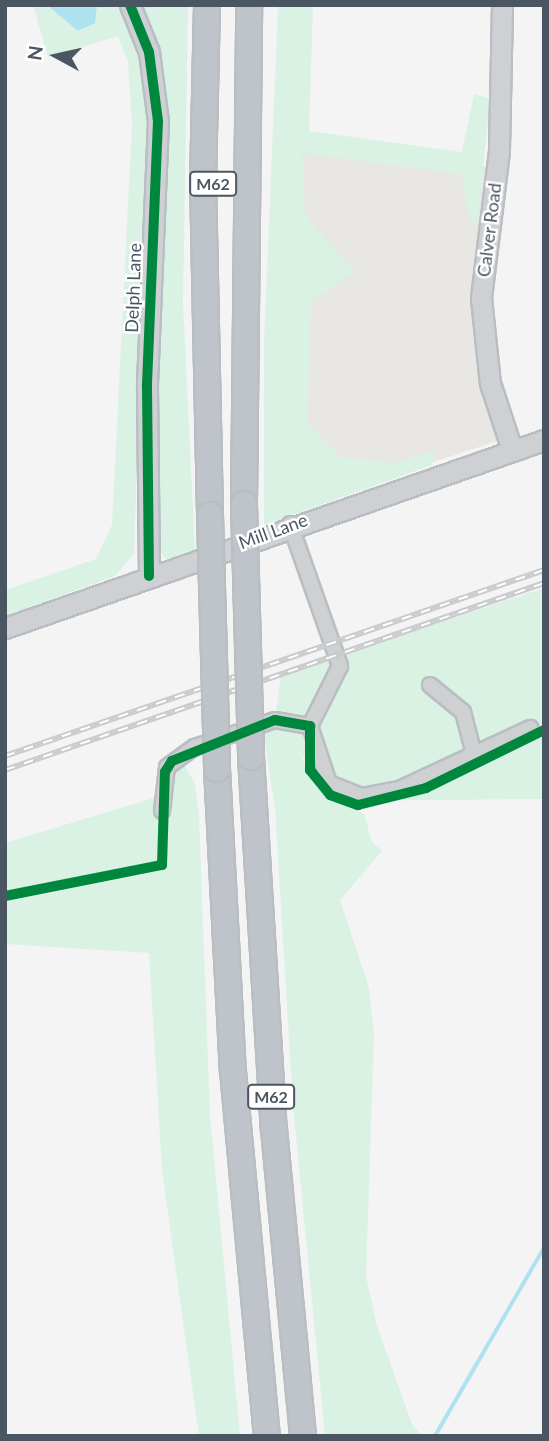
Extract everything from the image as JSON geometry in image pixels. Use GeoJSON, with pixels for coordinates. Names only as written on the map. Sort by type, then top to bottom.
{"type":"FeatureCollection","features":[{"type":"Feature","properties":{"kind":"highway"},"geometry":{"type":"LineString","coordinates":[[206,5],[208,363]]}},
{"type":"Feature","properties":{"kind":"highway","name":"M62"},"geometry":{"type":"LineString","coordinates":[[219,5],[208,363],[217,769],[233,1071],[267,1436]]}},
{"type":"Feature","properties":{"kind":"highway","name":"M62"},"geometry":{"type":"LineString","coordinates":[[249,5],[244,504],[251,757],[273,1115],[303,1436]]}},
{"type":"Feature","properties":{"kind":"highway"},"geometry":{"type":"LineString","coordinates":[[244,356],[265,5]]}},
{"type":"Feature","properties":{"kind":"street","name":"Delph Lane"},"geometry":{"type":"LineString","coordinates":[[130,5],[149,52],[158,121],[147,400],[149,576]]}},
{"type":"Feature","properties":{"kind":"street","name":"Calver Road"},"geometry":{"type":"LineString","coordinates":[[502,5],[499,151],[481,307],[490,383],[512,450]]}},
{"type":"Feature","properties":{"kind":"street","name":"Mill Lane"},"geometry":{"type":"LineString","coordinates":[[5,628],[290,524],[544,440]]}},
{"type":"Feature","properties":{"kind":"street"},"geometry":{"type":"LineString","coordinates":[[290,524],[340,666],[310,726],[321,771],[329,783],[354,795],[399,789],[475,758],[530,728]]}},
{"type":"Feature","properties":{"kind":"street"},"geometry":{"type":"LineString","coordinates":[[430,685],[463,712],[475,758]]}},
{"type":"Feature","properties":{"kind":"street"},"geometry":{"type":"LineString","coordinates":[[162,811],[167,767],[195,747],[275,720],[310,726]]}},
{"type":"Feature","properties":{"kind":"shaded area"},"geometry":{"type":"Polygon","coordinates":[[[283,142],[496,168],[481,284],[504,439],[274,514],[283,142]]]}},
{"type":"Feature","properties":{"kind":"green space"},"geometry":{"type":"Polygon","coordinates":[[[33,5],[130,5],[143,65],[148,134],[134,554],[115,576],[5,616],[5,590],[96,559],[112,525],[132,125],[128,62],[118,36],[48,57],[33,5]]]}},
{"type":"Feature","properties":{"kind":"green space"},"geometry":{"type":"Polygon","coordinates":[[[138,5],[188,5],[183,303],[195,550],[166,559],[155,545],[151,498],[163,94],[138,5]]]}},
{"type":"Feature","properties":{"kind":"green space"},"geometry":{"type":"Polygon","coordinates":[[[278,5],[313,5],[309,131],[462,152],[474,94],[490,98],[478,221],[470,221],[461,174],[302,153],[305,216],[355,271],[311,302],[307,423],[339,457],[396,463],[435,450],[432,465],[264,525],[264,345],[278,5]]]}},
{"type":"Feature","properties":{"kind":"green space"},"geometry":{"type":"Polygon","coordinates":[[[544,588],[544,799],[339,801],[299,752],[320,791],[330,799],[364,814],[372,842],[382,851],[340,900],[369,988],[374,1035],[366,1276],[377,1326],[412,1424],[422,1436],[325,1436],[293,1105],[275,808],[263,730],[275,720],[281,675],[544,588]]]}},
{"type":"Feature","properties":{"kind":"green space"},"geometry":{"type":"Polygon","coordinates":[[[183,762],[195,784],[199,816],[210,1115],[240,1436],[199,1436],[162,1170],[149,953],[5,944],[5,843],[160,796],[161,776],[183,762]]]}},
{"type":"Feature","properties":{"kind":"water"},"geometry":{"type":"Polygon","coordinates":[[[47,5],[97,5],[95,23],[78,31],[47,5]]]}},
{"type":"Feature","properties":{"kind":"waterway"},"geometry":{"type":"LineString","coordinates":[[435,1436],[544,1248]]}},
{"type":"Feature","properties":{"kind":"railway"},"geometry":{"type":"LineString","coordinates":[[5,756],[544,570]]}},
{"type":"Feature","properties":{"kind":"railway"},"geometry":{"type":"LineString","coordinates":[[5,770],[544,583]]}},
{"type":"Feature","properties":{"kind":"cycle path"},"geometry":{"type":"LineString","coordinates":[[130,5],[149,52],[158,121],[147,387],[149,576]]}},
{"type":"Feature","properties":{"kind":"cycle path"},"geometry":{"type":"LineString","coordinates":[[5,896],[162,865],[165,772],[172,761],[275,720],[310,726]]}},
{"type":"Feature","properties":{"kind":"cycle path"},"geometry":{"type":"LineString","coordinates":[[310,726],[310,770],[330,795],[358,805],[426,788],[544,730]]}}]}
